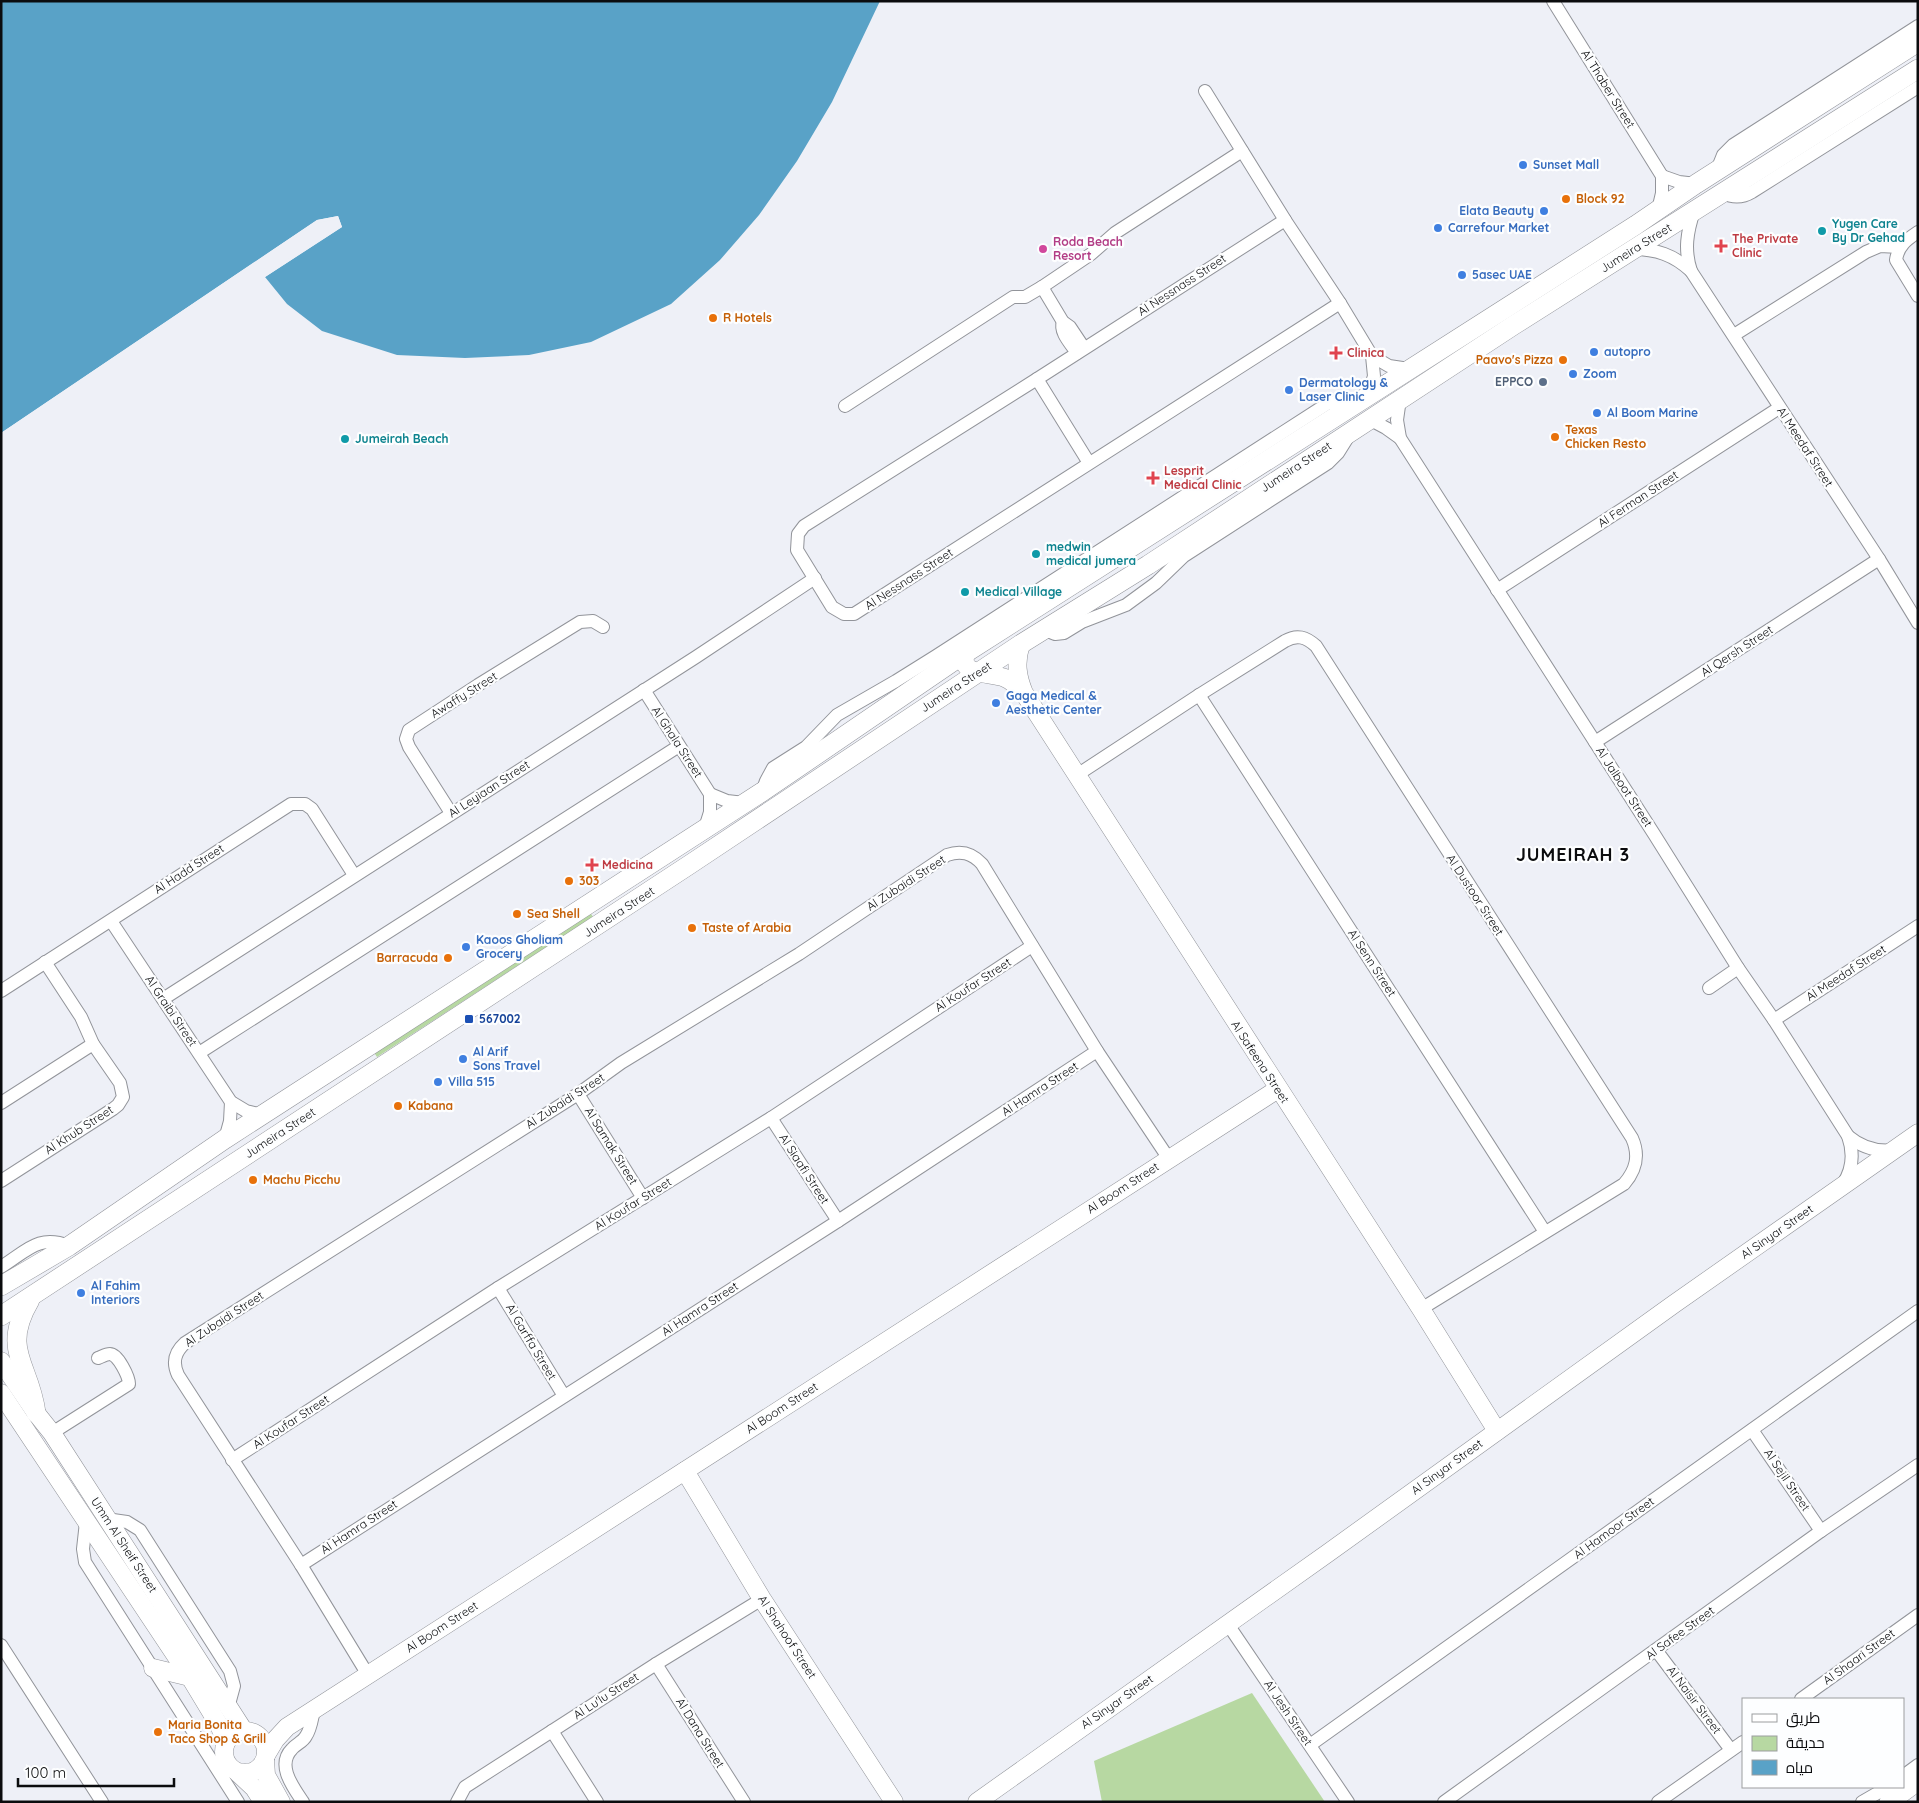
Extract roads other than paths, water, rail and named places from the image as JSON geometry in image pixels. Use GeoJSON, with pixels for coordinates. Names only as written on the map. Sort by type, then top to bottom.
{"type":"FeatureCollection","features":[{"type":"Feature","properties":{"kind":"main road","name":"Jumeira Street"},"geometry":{"type":"LineString","coordinates":[[1,1286],[69,1246],[225,1139],[762,792],[966,653],[1918,42]]}},
{"type":"Feature","properties":{"kind":"main road","name":"Jumeira Street"},"geometry":{"type":"LineString","coordinates":[[1,1316],[689,865],[1021,644],[1148,565],[1350,431],[1633,249],[1915,77]]}},
{"type":"Feature","properties":{"kind":"main road"},"geometry":{"type":"LineString","coordinates":[[1897,100],[1915,77]]}},
{"type":"Feature","properties":{"kind":"main road"},"geometry":{"type":"LineString","coordinates":[[920,683],[929,682],[936,687],[938,694],[936,700]]}},
{"type":"Feature","properties":{"kind":"main road"},"geometry":{"type":"LineString","coordinates":[[32,1297],[16,1328],[15,1350],[32,1392],[36,1414]]}},
{"type":"Feature","properties":{"kind":"main road"},"geometry":{"type":"LineString","coordinates":[[1889,1802],[1918,1781]]}},
{"type":"Feature","properties":{"kind":"street","name":"Al Thaber Street"},"geometry":{"type":"LineString","coordinates":[[1554,1],[1662,176]]}},
{"type":"Feature","properties":{"kind":"street"},"geometry":{"type":"LineString","coordinates":[[1717,171],[1723,155],[1733,145],[1918,26]]}},
{"type":"Feature","properties":{"kind":"street"},"geometry":{"type":"LineString","coordinates":[[762,792],[773,768],[806,746],[837,715],[936,656],[1328,404],[1342,400],[1362,399],[1374,376],[1372,356],[1205,91]]}},
{"type":"Feature","properties":{"kind":"street"},"geometry":{"type":"LineString","coordinates":[[1723,193],[1729,196],[1741,197],[1752,192],[1897,100]]}},
{"type":"Feature","properties":{"kind":"street"},"geometry":{"type":"LineString","coordinates":[[845,406],[1013,297],[1025,297],[1042,287],[1091,254],[1115,233],[1242,151]]}},
{"type":"Feature","properties":{"kind":"street"},"geometry":{"type":"LineString","coordinates":[[1658,210],[1662,193],[1662,176],[1679,182],[1696,184]]}},
{"type":"Feature","properties":{"kind":"street","name":"Al Meedaf Street"},"geometry":{"type":"LineString","coordinates":[[1691,271],[1686,244],[1694,212]]}},
{"type":"Feature","properties":{"kind":"street","name":"Al Nessnass Street"},"geometry":{"type":"LineString","coordinates":[[1285,220],[804,526],[798,534],[796,545],[832,607],[840,612],[854,614],[1340,303]]}},
{"type":"Feature","properties":{"kind":"street"},"geometry":{"type":"LineString","coordinates":[[1918,232],[1899,247],[1896,260],[1918,296]]}},
{"type":"Feature","properties":{"kind":"street"},"geometry":{"type":"LineString","coordinates":[[1734,335],[1866,252],[1880,246],[1899,247]]}},
{"type":"Feature","properties":{"kind":"street","name":"Al Meedaf Street"},"geometry":{"type":"LineString","coordinates":[[1633,249],[1652,250],[1669,255],[1691,271],[1879,559],[1918,623]]}},
{"type":"Feature","properties":{"kind":"street"},"geometry":{"type":"LineString","coordinates":[[1042,287],[1063,322],[1062,331],[1080,350]]}},
{"type":"Feature","properties":{"kind":"street"},"geometry":{"type":"LineString","coordinates":[[1372,356],[1389,366],[1409,369]]}},
{"type":"Feature","properties":{"kind":"street"},"geometry":{"type":"LineString","coordinates":[[1037,379],[1089,463]]}},
{"type":"Feature","properties":{"kind":"street","name":"Al Jalboot Street"},"geometry":{"type":"LineString","coordinates":[[1400,399],[1397,420],[1400,438]]}},
{"type":"Feature","properties":{"kind":"street","name":"Al Ferman Street"},"geometry":{"type":"LineString","coordinates":[[1497,590],[1779,408]]}},
{"type":"Feature","properties":{"kind":"street","name":"Al Jalboot Street"},"geometry":{"type":"LineString","coordinates":[[1369,419],[1400,438],[1738,968],[1774,1020],[1848,1136],[1852,1148],[1852,1163],[1842,1186]]}},
{"type":"Feature","properties":{"kind":"street","name":"Al Qersh Street"},"geometry":{"type":"LineString","coordinates":[[1595,742],[1879,559]]}},
{"type":"Feature","properties":{"kind":"street","name":"Al Leyiaan Street"},"geometry":{"type":"LineString","coordinates":[[163,999],[644,690],[814,578]]}},
{"type":"Feature","properties":{"kind":"street","name":"Awaffy Street"},"geometry":{"type":"LineString","coordinates":[[452,813],[409,746],[406,739],[409,730],[580,622],[593,621],[603,627]]}},
{"type":"Feature","properties":{"kind":"street","name":"Al Dustoor Street"},"geometry":{"type":"LineString","coordinates":[[1077,775],[1290,638],[1303,638],[1316,646],[1636,1147],[1635,1168],[1624,1184],[1421,1309]]}},
{"type":"Feature","properties":{"kind":"street","name":"Al Safeena Street"},"geometry":{"type":"LineString","coordinates":[[1021,644],[1018,653],[1017,671],[1024,693],[1421,1309],[1497,1431]]}},
{"type":"Feature","properties":{"kind":"street"},"geometry":{"type":"LineString","coordinates":[[966,653],[964,662],[966,666],[972,671],[980,672]]}},
{"type":"Feature","properties":{"kind":"street","name":"Al Safeena Street"},"geometry":{"type":"LineString","coordinates":[[980,672],[1006,678],[1024,693]]}},
{"type":"Feature","properties":{"kind":"street","name":"Al Ghala Street"},"geometry":{"type":"LineString","coordinates":[[644,690],[710,794]]}},
{"type":"Feature","properties":{"kind":"street","name":"Al Senn Street"},"geometry":{"type":"LineString","coordinates":[[1199,695],[1545,1232]]}},
{"type":"Feature","properties":{"kind":"street"},"geometry":{"type":"LineString","coordinates":[[199,1053],[679,746]]}},
{"type":"Feature","properties":{"kind":"street"},"geometry":{"type":"LineString","coordinates":[[704,828],[710,812],[710,794],[727,801],[744,803]]}},
{"type":"Feature","properties":{"kind":"street","name":"Al Hadd Street"},"geometry":{"type":"LineString","coordinates":[[1,991],[292,804],[305,804],[312,808],[354,875]]}},
{"type":"Feature","properties":{"kind":"street","name":"Al Zubaidi Street"},"geometry":{"type":"LineString","coordinates":[[368,1675],[301,1564],[178,1375],[174,1361],[180,1348],[578,1094],[622,1063],[799,954],[953,853],[960,852],[972,856],[982,864],[1097,1051],[1168,1159]]}},
{"type":"Feature","properties":{"kind":"street","name":"Al Graibi Street"},"geometry":{"type":"LineString","coordinates":[[110,920],[231,1102]]}},
{"type":"Feature","properties":{"kind":"street","name":"Al Meedaf Street"},"geometry":{"type":"LineString","coordinates":[[1774,1020],[1918,926]]}},
{"type":"Feature","properties":{"kind":"street","name":"Al Koufar Street"},"geometry":{"type":"LineString","coordinates":[[232,1460],[498,1288],[771,1118],[1032,946]]}},
{"type":"Feature","properties":{"kind":"street","name":"Al Khub Street"},"geometry":{"type":"LineString","coordinates":[[1,1181],[113,1109],[121,1101],[123,1092],[120,1083],[93,1044],[81,1017],[45,962]]}},
{"type":"Feature","properties":{"kind":"street"},"geometry":{"type":"LineString","coordinates":[[1709,988],[1738,968]]}},
{"type":"Feature","properties":{"kind":"street"},"geometry":{"type":"LineString","coordinates":[[1,1104],[93,1044]]}},
{"type":"Feature","properties":{"kind":"street","name":"Al Hamra Street"},"geometry":{"type":"LineString","coordinates":[[301,1564],[838,1221],[1097,1051]]}},
{"type":"Feature","properties":{"kind":"street","name":"Al Boom Street"},"geometry":{"type":"LineString","coordinates":[[249,1732],[271,1732],[287,1727],[1278,1089]]}},
{"type":"Feature","properties":{"kind":"street","name":"Al Samak Street"},"geometry":{"type":"LineString","coordinates":[[578,1094],[643,1198]]}},
{"type":"Feature","properties":{"kind":"street"},"geometry":{"type":"LineString","coordinates":[[225,1139],[230,1121],[231,1102],[246,1111],[262,1115]]}},
{"type":"Feature","properties":{"kind":"street","name":"Al Siaafi Street"},"geometry":{"type":"LineString","coordinates":[[771,1118],[838,1221]]}},
{"type":"Feature","properties":{"kind":"street","name":"Al Sinyar Street"},"geometry":{"type":"LineString","coordinates":[[977,1802],[1674,1304],[1918,1133]]}},
{"type":"Feature","properties":{"kind":"street","name":"Al Jalboot Street"},"geometry":{"type":"LineString","coordinates":[[1848,1136],[1873,1150],[1894,1150]]}},
{"type":"Feature","properties":{"kind":"street"},"geometry":{"type":"LineString","coordinates":[[1,1267],[42,1242],[57,1242],[69,1246]]}},
{"type":"Feature","properties":{"kind":"street","name":"Al Garffa Street"},"geometry":{"type":"LineString","coordinates":[[498,1288],[564,1396]]}},
{"type":"Feature","properties":{"kind":"street","name":"Al Hamoor Street"},"geometry":{"type":"LineString","coordinates":[[1310,1745],[1918,1311]]}},
{"type":"Feature","properties":{"kind":"street"},"geometry":{"type":"LineString","coordinates":[[52,1433],[129,1384],[127,1375],[116,1357],[109,1354],[98,1358]]}},
{"type":"Feature","properties":{"kind":"street","name":"Umm Al Sheif Street"},"geometry":{"type":"LineString","coordinates":[[1,1361],[36,1414],[52,1433],[228,1708],[249,1732]]}},
{"type":"Feature","properties":{"kind":"street","name":"Umm Al Sheif Street"},"geometry":{"type":"LineString","coordinates":[[1,1394],[190,1677],[219,1725],[226,1742]]}},
{"type":"Feature","properties":{"kind":"street","name":"Al Sejil Street"},"geometry":{"type":"LineString","coordinates":[[1752,1430],[1821,1531]]}},
{"type":"Feature","properties":{"kind":"street","name":"Al Safee Street"},"geometry":{"type":"LineString","coordinates":[[1444,1802],[1821,1531],[1918,1465]]}},
{"type":"Feature","properties":{"kind":"street","name":"Al Shahoof Street"},"geometry":{"type":"LineString","coordinates":[[685,1471],[762,1599],[894,1802]]}},
{"type":"Feature","properties":{"kind":"street"},"geometry":{"type":"LineString","coordinates":[[86,1522],[83,1549],[85,1562],[238,1802]]}},
{"type":"Feature","properties":{"kind":"street","name":"Al Lu'lu Street"},"geometry":{"type":"LineString","coordinates":[[457,1802],[465,1788],[656,1664],[762,1599]]}},
{"type":"Feature","properties":{"kind":"street","name":"Al Shaari Street"},"geometry":{"type":"LineString","coordinates":[[1802,1698],[1918,1615]]}},
{"type":"Feature","properties":{"kind":"street","name":"Al Jesh Street"},"geometry":{"type":"LineString","coordinates":[[1227,1623],[1348,1802]]}},
{"type":"Feature","properties":{"kind":"street"},"geometry":{"type":"LineString","coordinates":[[1,1646],[98,1800]]}},
{"type":"Feature","properties":{"kind":"street","name":"Al Naisir Street"},"geometry":{"type":"LineString","coordinates":[[1656,1650],[1731,1750]]}},
{"type":"Feature","properties":{"kind":"street","name":"Al Dana Street"},"geometry":{"type":"LineString","coordinates":[[656,1664],[744,1802]]}},
{"type":"Feature","properties":{"kind":"street"},"geometry":{"type":"LineString","coordinates":[[153,1668],[190,1677]]}},
{"type":"Feature","properties":{"kind":"street"},"geometry":{"type":"LineString","coordinates":[[303,1802],[285,1767],[292,1748],[302,1742],[307,1736],[314,1710]]}},
{"type":"Feature","properties":{"kind":"street","name":"Al Boom Street"},"geometry":{"type":"LineString","coordinates":[[265,1757],[275,1740],[287,1727]]}},
{"type":"Feature","properties":{"kind":"street"},"geometry":{"type":"LineString","coordinates":[[552,1731],[597,1802]]}},
{"type":"Feature","properties":{"kind":"street"},"geometry":{"type":"LineString","coordinates":[[263,1802],[254,1788],[228,1766],[225,1760],[224,1748],[226,1742],[233,1734],[249,1732],[259,1736],[265,1745],[266,1775],[281,1802]]}},
{"type":"Feature","properties":{"kind":"street"},"geometry":{"type":"LineString","coordinates":[[1658,1802],[1742,1743]]}},
{"type":"Feature","properties":{"kind":"street"},"geometry":{"type":"LineString","coordinates":[[238,1773],[251,1772],[262,1765],[265,1757]]}},
{"type":"Feature","properties":{"kind":"street"},"geometry":{"type":"LineString","coordinates":[[1904,1775],[1918,1765]]}},
{"type":"Feature","properties":{"kind":"street"},"geometry":{"type":"LineString","coordinates":[[1862,1802],[1886,1788]]}},
{"type":"Feature","properties":{"kind":"water"},"geometry":{"type":"Polygon","coordinates":[[[1,1],[880,1],[832,102],[797,161],[759,215],[720,260],[671,304],[591,342],[529,355],[465,358],[397,355],[322,331],[287,304],[265,277],[342,227],[338,216],[317,220],[1,433],[1,1]]]}},
{"type":"Feature","properties":{"kind":"place","name":"Sunset Mall"},"geometry":{"type":"Point","coordinates":[1523,165]}},
{"type":"Feature","properties":{"kind":"place","name":"Block 92"},"geometry":{"type":"Point","coordinates":[1566,199]}},
{"type":"Feature","properties":{"kind":"place","name":"Elata Beauty"},"geometry":{"type":"Point","coordinates":[1544,211]}},
{"type":"Feature","properties":{"kind":"place","name":"Carrefour Market"},"geometry":{"type":"Point","coordinates":[1438,228]}},
{"type":"Feature","properties":{"kind":"place","name":"Yugen Care By Dr Gehad"},"geometry":{"type":"Point","coordinates":[1822,231]}},
{"type":"Feature","properties":{"kind":"place","name":"The Private Clinic"},"geometry":{"type":"Point","coordinates":[1721,246]}},
{"type":"Feature","properties":{"kind":"place","name":"Roda Beach Resort"},"geometry":{"type":"Point","coordinates":[1043,249]}},
{"type":"Feature","properties":{"kind":"place","name":"5asec UAE"},"geometry":{"type":"Point","coordinates":[1462,275]}},
{"type":"Feature","properties":{"kind":"place","name":"R Hotels"},"geometry":{"type":"Point","coordinates":[713,318]}},
{"type":"Feature","properties":{"kind":"place","name":"autopro"},"geometry":{"type":"Point","coordinates":[1594,352]}},
{"type":"Feature","properties":{"kind":"place","name":"Clinica"},"geometry":{"type":"Point","coordinates":[1336,353]}},
{"type":"Feature","properties":{"kind":"place","name":"Paavo's Pizza"},"geometry":{"type":"Point","coordinates":[1563,360]}},
{"type":"Feature","properties":{"kind":"place","name":"Zoom"},"geometry":{"type":"Point","coordinates":[1573,374]}},
{"type":"Feature","properties":{"kind":"place","name":"EPPCO"},"geometry":{"type":"Point","coordinates":[1543,382]}},
{"type":"Feature","properties":{"kind":"place","name":"Dermatology & Laser Clinic"},"geometry":{"type":"Point","coordinates":[1289,390]}},
{"type":"Feature","properties":{"kind":"place","name":"Al Boom Marine"},"geometry":{"type":"Point","coordinates":[1597,413]}},
{"type":"Feature","properties":{"kind":"place","name":"Texas Chicken Resto"},"geometry":{"type":"Point","coordinates":[1555,437]}},
{"type":"Feature","properties":{"kind":"place","name":"Jumeirah Beach"},"geometry":{"type":"Point","coordinates":[345,439]}},
{"type":"Feature","properties":{"kind":"place","name":"Lesprit Medical Clinic"},"geometry":{"type":"Point","coordinates":[1153,478]}},
{"type":"Feature","properties":{"kind":"place","name":"medwin medical jumera"},"geometry":{"type":"Point","coordinates":[1036,554]}},
{"type":"Feature","properties":{"kind":"place","name":"Medical Village"},"geometry":{"type":"Point","coordinates":[965,592]}},
{"type":"Feature","properties":{"kind":"place","name":"Gaga Medical & Aesthetic Center"},"geometry":{"type":"Point","coordinates":[996,703]}},
{"type":"Feature","properties":{"kind":"place","name":"Medicina"},"geometry":{"type":"Point","coordinates":[592,865]}},
{"type":"Feature","properties":{"kind":"place","name":"303"},"geometry":{"type":"Point","coordinates":[569,881]}},
{"type":"Feature","properties":{"kind":"place","name":"Sea Shell"},"geometry":{"type":"Point","coordinates":[517,914]}},
{"type":"Feature","properties":{"kind":"place","name":"Taste of Arabia"},"geometry":{"type":"Point","coordinates":[692,928]}},
{"type":"Feature","properties":{"kind":"place","name":"Kaoos Gholiam Grocery"},"geometry":{"type":"Point","coordinates":[466,947]}},
{"type":"Feature","properties":{"kind":"place","name":"Barracuda"},"geometry":{"type":"Point","coordinates":[448,958]}},
{"type":"Feature","properties":{"kind":"place","name":"567002"},"geometry":{"type":"Point","coordinates":[469,1019]}},
{"type":"Feature","properties":{"kind":"place","name":"Al Arif Sons Travel"},"geometry":{"type":"Point","coordinates":[463,1059]}},
{"type":"Feature","properties":{"kind":"place","name":"Villa 515"},"geometry":{"type":"Point","coordinates":[438,1082]}},
{"type":"Feature","properties":{"kind":"place","name":"Kabana"},"geometry":{"type":"Point","coordinates":[398,1106]}},
{"type":"Feature","properties":{"kind":"place","name":"Machu Picchu"},"geometry":{"type":"Point","coordinates":[253,1180]}},
{"type":"Feature","properties":{"kind":"place","name":"Al Fahim Interiors"},"geometry":{"type":"Point","coordinates":[81,1293]}},
{"type":"Feature","properties":{"kind":"place","name":"Maria Bonita Taco Shop & Grill"},"geometry":{"type":"Point","coordinates":[158,1732]}},
{"type":"Feature","properties":{"kind":"district","name":"JUMEIRAH 3"},"geometry":{"type":"Point","coordinates":[1573,855]}}]}
